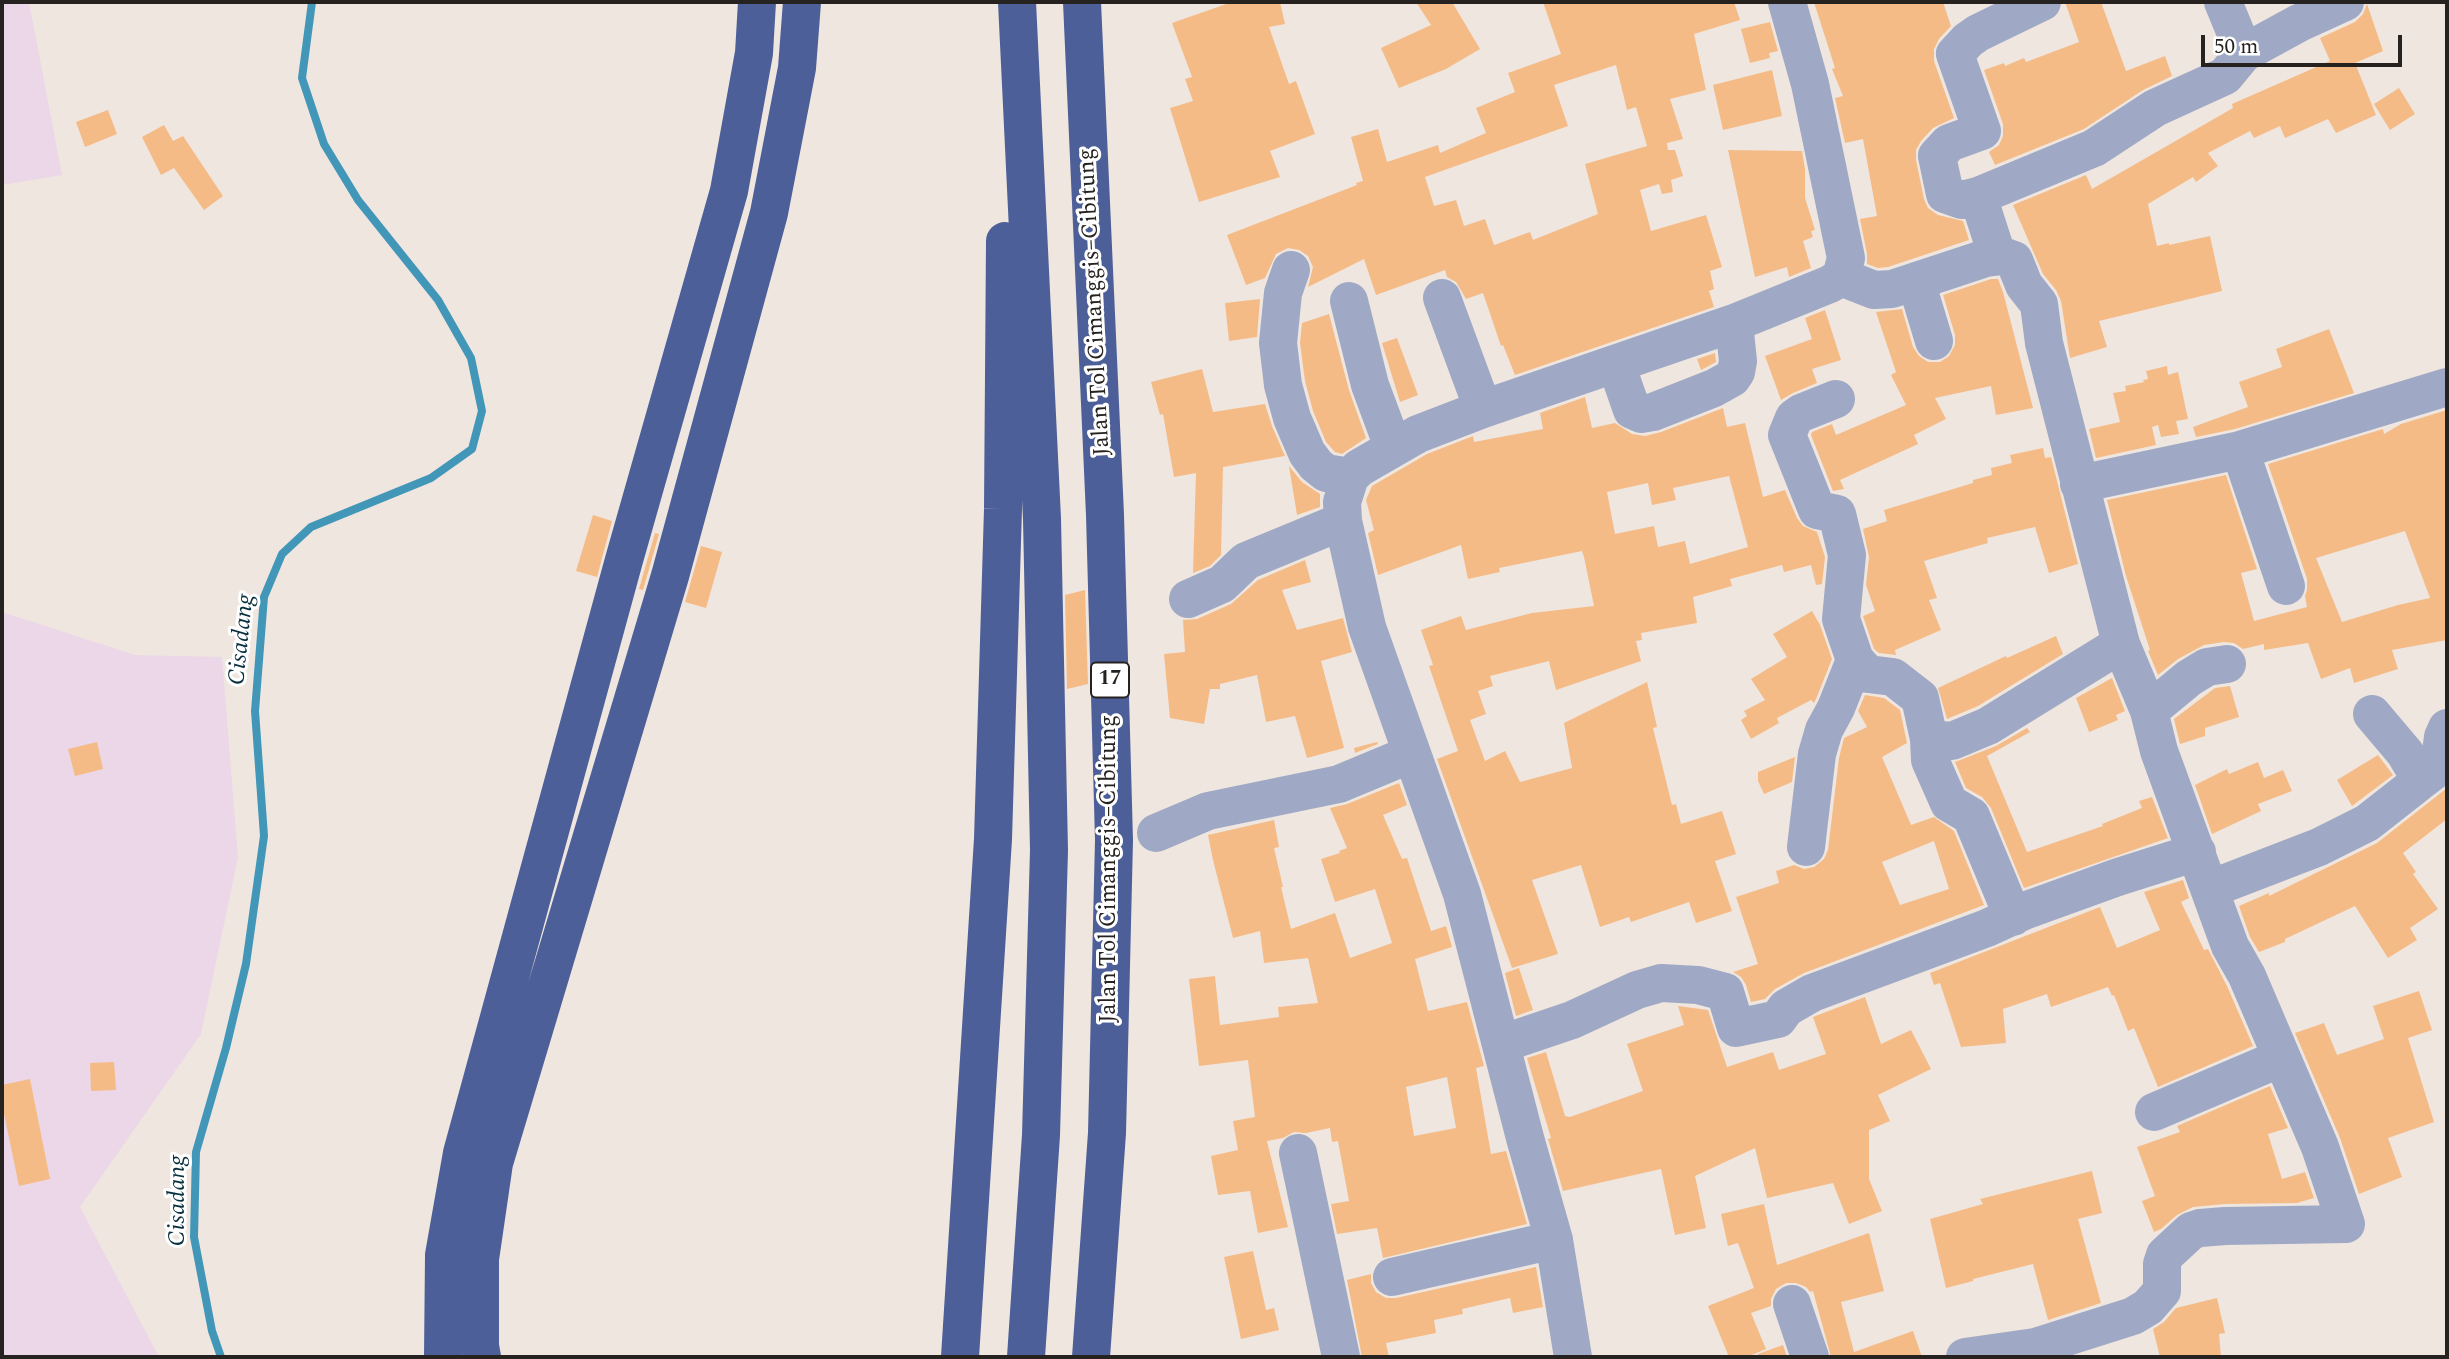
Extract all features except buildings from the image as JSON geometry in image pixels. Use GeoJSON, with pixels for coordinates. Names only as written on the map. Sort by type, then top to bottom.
{"type":"FeatureCollection","features":[{"type":"Feature","properties":{"kind":"highway"},"geometry":{"type":"LineString","coordinates":[[443,1357],[444,1255],[462,1153],[624,560],[729,191],[754,53],[757,2]]}},
{"type":"Feature","properties":{"kind":"highway"},"geometry":{"type":"LineString","coordinates":[[482,1357],[480,1259],[494,1163],[670,576],[769,213],[797,68],[802,2]]}},
{"type":"Feature","properties":{"kind":"highway"},"geometry":{"type":"LineString","coordinates":[[960,1357],[993,839],[1003,509],[1007,2]]}},
{"type":"Feature","properties":{"kind":"highway"},"geometry":{"type":"LineString","coordinates":[[1017,2],[1041,505],[1049,850],[1041,1135],[1026,1357]]}},
{"type":"Feature","properties":{"kind":"highway","name":"Jalan Tol Cimanggis–Cibitung"},"geometry":{"type":"LineString","coordinates":[[1082,2],[1105,515],[1114,840],[1107,1133],[1091,1357]]}},
{"type":"Feature","properties":{"kind":"street"},"geometry":{"type":"LineString","coordinates":[[1573,1357],[1554,1240],[1462,894],[1367,627],[1343,521],[1342,502],[1350,477],[1370,460],[1418,434],[1734,323],[1841,277],[1846,258],[1811,84],[1787,2]]}},
{"type":"Feature","properties":{"kind":"street"},"geometry":{"type":"LineString","coordinates":[[2042,2],[1978,33],[1955,54],[1982,131],[1949,143],[1937,156],[1945,194],[1962,200],[1978,196],[2094,148],[2155,108],[2225,76],[2244,52],[2344,2]]}},
{"type":"Feature","properties":{"kind":"street"},"geometry":{"type":"LineString","coordinates":[[2223,2],[2244,52]]}},
{"type":"Feature","properties":{"kind":"street"},"geometry":{"type":"LineString","coordinates":[[1978,196],[1997,255]]}},
{"type":"Feature","properties":{"kind":"street"},"geometry":{"type":"LineString","coordinates":[[1841,277],[1874,290],[1892,289],[1997,255],[2014,260],[2024,285],[2039,304],[2044,343],[2122,644],[2149,711],[2160,751],[2230,946],[2247,976],[2320,1147],[2346,1224],[2200,1228],[2191,1231],[2168,1250],[2162,1264],[2162,1291],[2148,1307],[2133,1316],[2035,1348],[1965,1357]]}},
{"type":"Feature","properties":{"kind":"street"},"geometry":{"type":"LineString","coordinates":[[1291,270],[1283,293],[1278,343],[1283,385],[1307,453],[1326,473],[1350,477]]}},
{"type":"Feature","properties":{"kind":"street"},"geometry":{"type":"LineString","coordinates":[[1916,281],[1934,341]]}},
{"type":"Feature","properties":{"kind":"street"},"geometry":{"type":"LineString","coordinates":[[1443,298],[1483,409]]}},
{"type":"Feature","properties":{"kind":"street"},"geometry":{"type":"LineString","coordinates":[[1349,301],[1370,385],[1393,447]]}},
{"type":"Feature","properties":{"kind":"street"},"geometry":{"type":"LineString","coordinates":[[1616,364],[1632,410],[1641,414],[1653,412],[1732,378],[1737,372],[1738,361],[1734,323]]}},
{"type":"Feature","properties":{"kind":"street"},"geometry":{"type":"LineString","coordinates":[[2079,484],[2240,450],[2447,387]]}},
{"type":"Feature","properties":{"kind":"street"},"geometry":{"type":"LineString","coordinates":[[1836,400],[1801,413],[1794,418],[1787,435],[1818,510],[1837,513],[1847,555],[1842,619],[1855,660],[1868,674],[1893,677],[1920,698],[1929,739],[1930,760],[1949,803],[1971,816],[2013,917]]}},
{"type":"Feature","properties":{"kind":"street"},"geometry":{"type":"LineString","coordinates":[[2240,450],[2286,586]]}},
{"type":"Feature","properties":{"kind":"street"},"geometry":{"type":"LineString","coordinates":[[1188,599],[1222,584],[1247,561],[1343,521]]}},
{"type":"Feature","properties":{"kind":"street"},"geometry":{"type":"LineString","coordinates":[[1929,739],[1952,740],[1988,726],[2122,644]]}},
{"type":"Feature","properties":{"kind":"street"},"geometry":{"type":"LineString","coordinates":[[1806,847],[1817,754],[1824,730],[1855,660]]}},
{"type":"Feature","properties":{"kind":"street"},"geometry":{"type":"LineString","coordinates":[[2149,711],[2189,678],[2207,667],[2227,664]]}},
{"type":"Feature","properties":{"kind":"street"},"geometry":{"type":"LineString","coordinates":[[2372,714],[2405,753],[2415,770],[2418,783]]}},
{"type":"Feature","properties":{"kind":"street"},"geometry":{"type":"LineString","coordinates":[[2210,889],[2319,847],[2367,824],[2439,767],[2443,737],[2447,728]]}},
{"type":"Feature","properties":{"kind":"street"},"geometry":{"type":"LineString","coordinates":[[1156,833],[1208,811],[1339,783],[1411,754]]}},
{"type":"Feature","properties":{"kind":"street"},"geometry":{"type":"LineString","coordinates":[[1501,1044],[1572,1020],[1637,990],[1661,983],[1698,985],[1725,992],[1736,1028],[1778,1018],[1786,1008],[1812,993],[2118,877],[2197,852]]}},
{"type":"Feature","properties":{"kind":"street"},"geometry":{"type":"LineString","coordinates":[[2154,1112],[2281,1058]]}},
{"type":"Feature","properties":{"kind":"street"},"geometry":{"type":"LineString","coordinates":[[1298,1153],[1340,1357]]}},
{"type":"Feature","properties":{"kind":"street"},"geometry":{"type":"LineString","coordinates":[[1392,1277],[1554,1240]]}},
{"type":"Feature","properties":{"kind":"street"},"geometry":{"type":"LineString","coordinates":[[1793,1304],[1810,1357]]}},
{"type":"Feature","properties":{"kind":"shaded area"},"geometry":{"type":"Polygon","coordinates":[[[2,2],[29,2],[62,175],[2,185],[2,2]]]}},
{"type":"Feature","properties":{"kind":"shaded area"},"geometry":{"type":"Polygon","coordinates":[[[2,612],[135,655],[222,657],[238,857],[201,1034],[80,1207],[159,1357],[2,1357],[2,612]]]}},
{"type":"Feature","properties":{"kind":"waterway","name":"Cisadang"},"geometry":{"type":"LineString","coordinates":[[221,1357],[212,1331],[194,1237],[196,1152],[226,1048],[246,964],[264,836],[255,711],[264,597],[282,554],[311,527],[431,478],[472,449],[482,411],[471,358],[438,300],[358,200],[324,144],[302,78],[312,2]]}}]}
